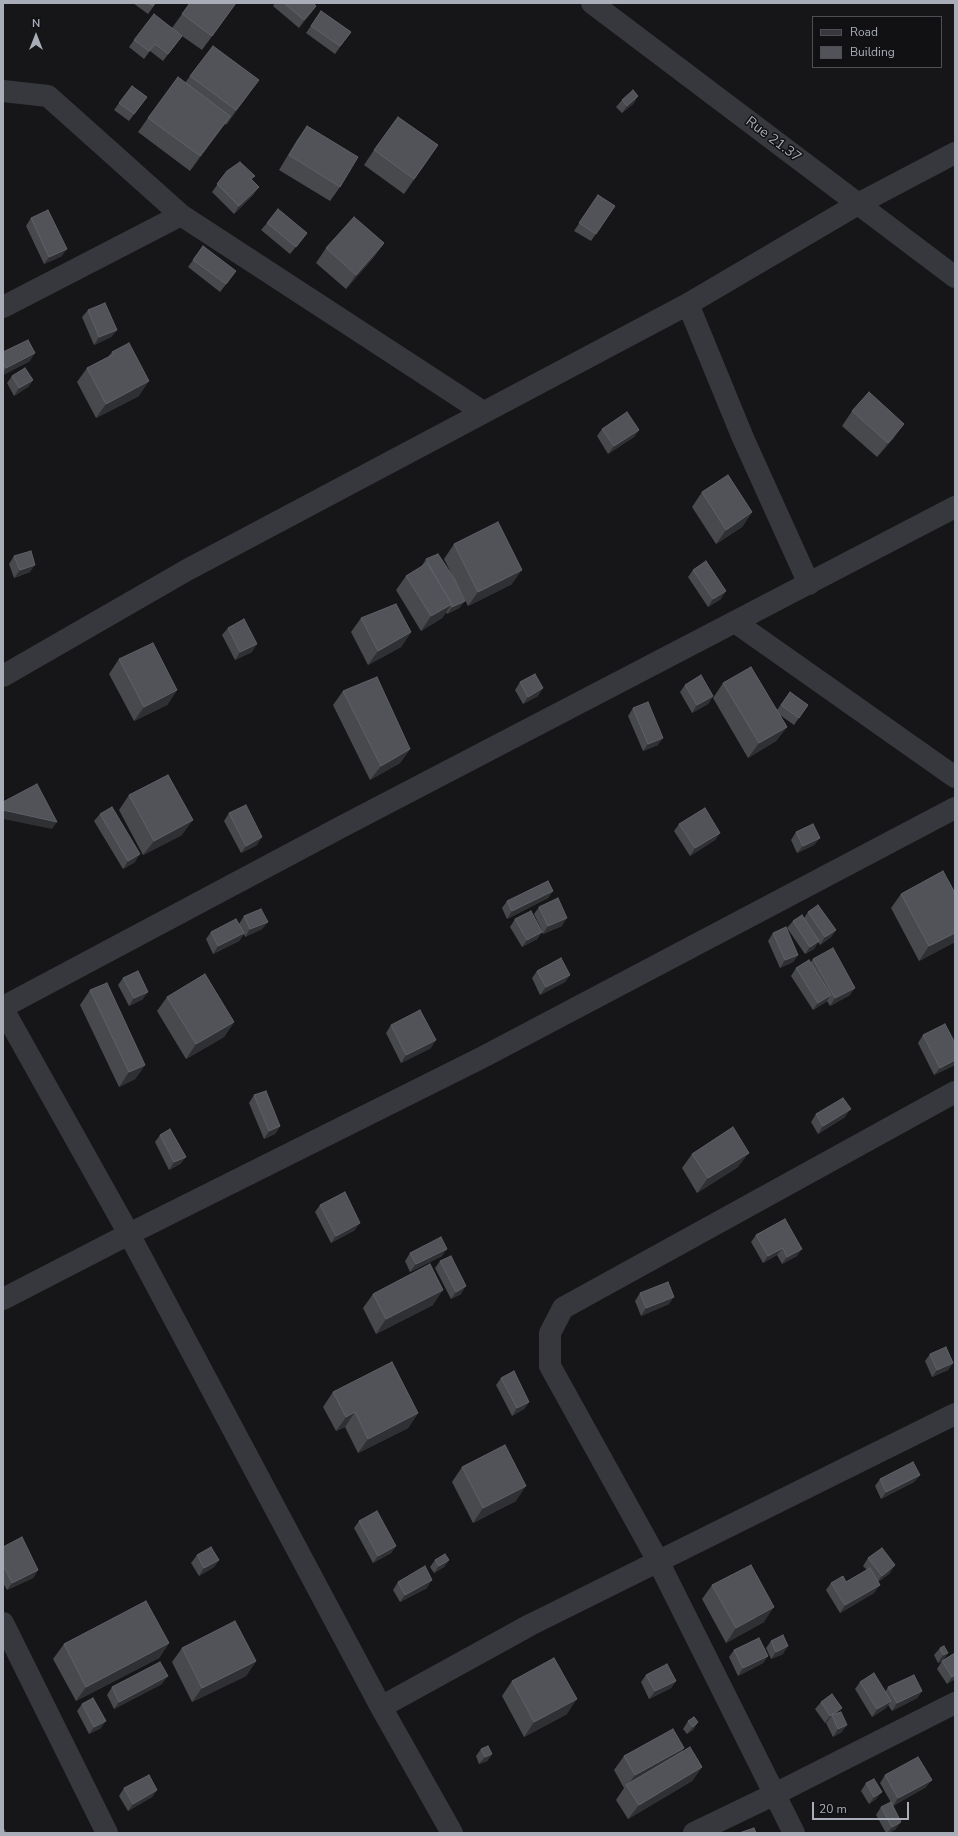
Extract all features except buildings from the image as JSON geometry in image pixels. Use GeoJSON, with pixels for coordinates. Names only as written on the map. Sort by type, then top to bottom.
{"type":"FeatureCollection","features":[{"type":"Feature","properties":{"kind":"street","name":"Rue 21.37"},"geometry":{"type":"LineString","coordinates":[[592,3],[955,277]]}},
{"type":"Feature","properties":{"kind":"street"},"geometry":{"type":"LineString","coordinates":[[3,91],[48,96],[181,215],[483,412]]}},
{"type":"Feature","properties":{"kind":"street"},"geometry":{"type":"LineString","coordinates":[[3,676],[187,570],[688,304],[858,204],[955,153]]}},
{"type":"Feature","properties":{"kind":"street"},"geometry":{"type":"LineString","coordinates":[[3,307],[181,215]]}},
{"type":"Feature","properties":{"kind":"street"},"geometry":{"type":"LineString","coordinates":[[688,304],[743,438],[808,584]]}},
{"type":"Feature","properties":{"kind":"street"},"geometry":{"type":"LineString","coordinates":[[452,1833],[382,1707],[129,1234],[3,1008],[342,826],[955,507]]}},
{"type":"Feature","properties":{"kind":"street"},"geometry":{"type":"LineString","coordinates":[[735,622],[955,777]]}},
{"type":"Feature","properties":{"kind":"street"},"geometry":{"type":"LineString","coordinates":[[3,1299],[129,1234],[483,1057],[955,808]]}},
{"type":"Feature","properties":{"kind":"street"},"geometry":{"type":"LineString","coordinates":[[794,1833],[658,1561],[550,1366],[550,1333],[563,1308],[955,1092]]}},
{"type":"Feature","properties":{"kind":"street"},"geometry":{"type":"LineString","coordinates":[[382,1707],[530,1625],[955,1414]]}},
{"type":"Feature","properties":{"kind":"street"},"geometry":{"type":"LineString","coordinates":[[3,1624],[107,1833]]}},
{"type":"Feature","properties":{"kind":"street"},"geometry":{"type":"LineString","coordinates":[[694,1833],[775,1794],[955,1703]]}}]}
